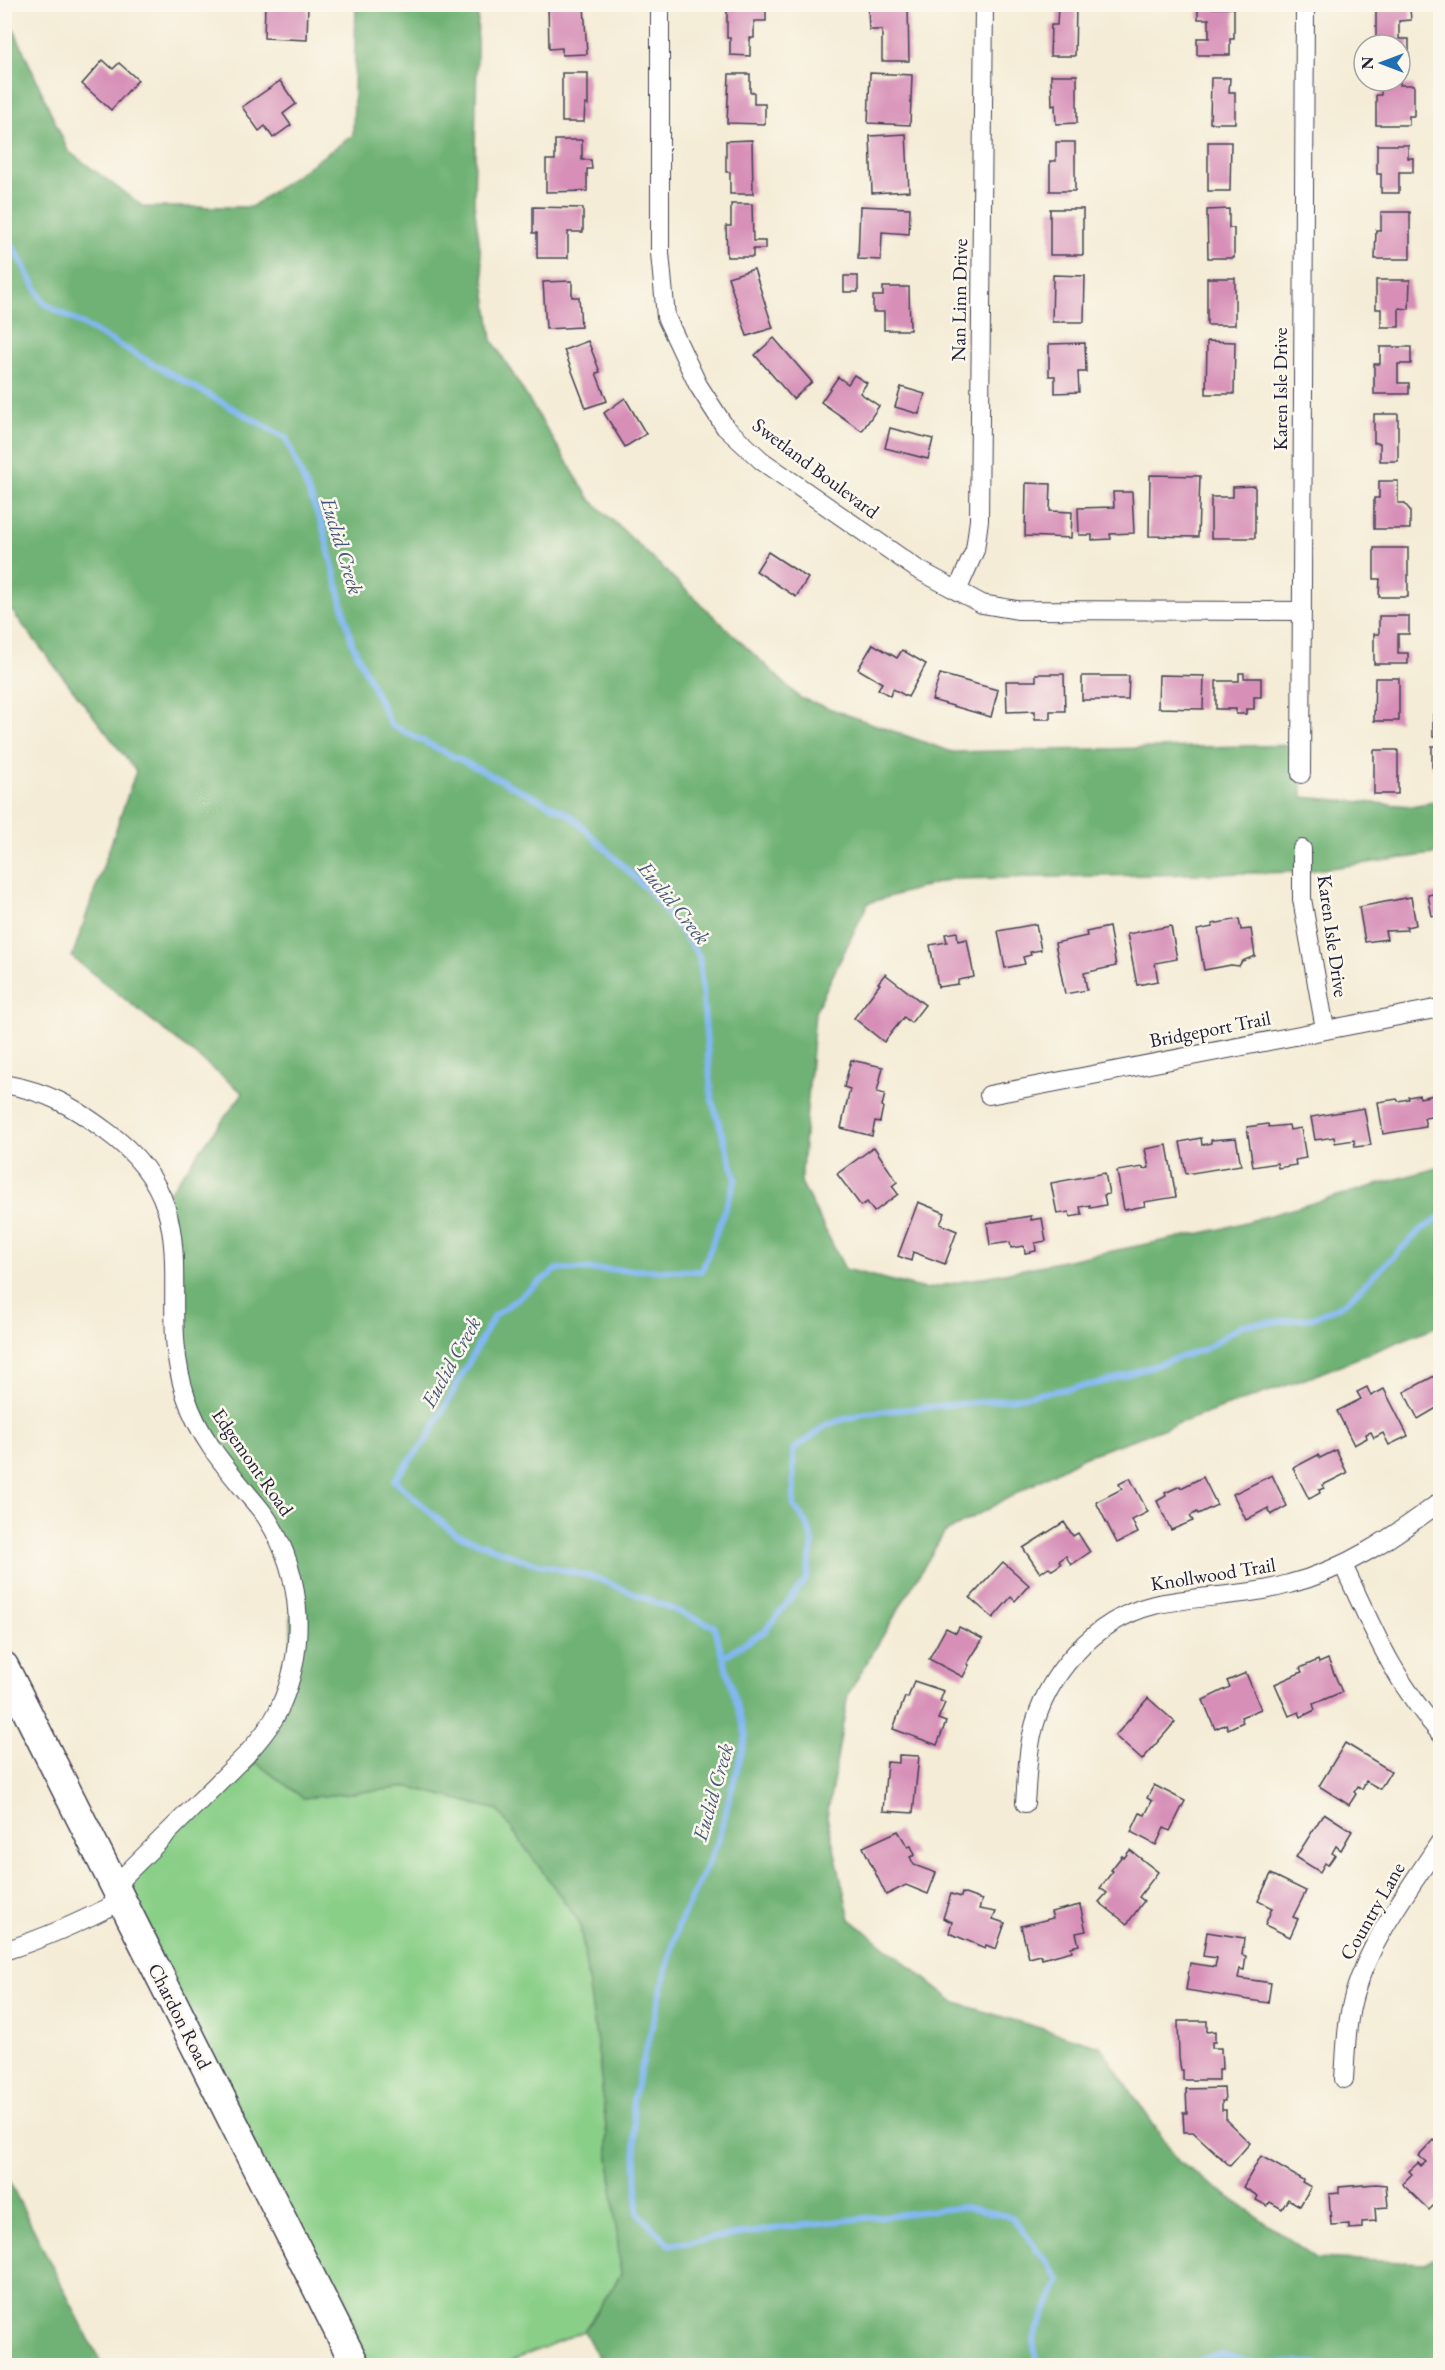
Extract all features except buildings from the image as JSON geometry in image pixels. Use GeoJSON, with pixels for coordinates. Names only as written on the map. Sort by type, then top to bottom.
{"type":"FeatureCollection","features":[{"type":"Feature","properties":{"kind":"main road","name":"Chardon Road"},"geometry":{"type":"LineString","coordinates":[[4,1666],[356,2366]]}},
{"type":"Feature","properties":{"kind":"street","name":"Swetland Boulevard"},"geometry":{"type":"LineString","coordinates":[[660,4],[660,253],[666,318],[698,385],[725,427],[762,461],[917,569],[982,604],[1017,610],[1302,611]]}},
{"type":"Feature","properties":{"kind":"street","name":"Nan Linn Drive"},"geometry":{"type":"LineString","coordinates":[[957,591],[975,550],[979,520],[984,4]]}},
{"type":"Feature","properties":{"kind":"street","name":"Karen Isle Drive"},"geometry":{"type":"LineString","coordinates":[[1301,774],[1305,4]]}},
{"type":"Feature","properties":{"kind":"street","name":"Karen Isle Drive"},"geometry":{"type":"LineString","coordinates":[[1302,849],[1302,899],[1325,1029]]}},
{"type":"Feature","properties":{"kind":"street","name":"Bridgeport Trail"},"geometry":{"type":"LineString","coordinates":[[989,1095],[1440,1008]]}},
{"type":"Feature","properties":{"kind":"street","name":"Edgemont Road"},"geometry":{"type":"LineString","coordinates":[[4,1084],[40,1092],[73,1107],[125,1145],[147,1169],[163,1200],[172,1231],[176,1267],[178,1363],[185,1395],[198,1429],[214,1454],[268,1519],[291,1572],[297,1602],[298,1628],[291,1679],[280,1709],[246,1755],[118,1894],[85,1921],[39,1940],[4,1951]]}},
{"type":"Feature","properties":{"kind":"street","name":"Knollwood Trail"},"geometry":{"type":"LineString","coordinates":[[1025,1803],[1032,1734],[1044,1699],[1067,1662],[1100,1632],[1126,1616],[1153,1606],[1272,1589],[1343,1565],[1394,1536],[1440,1502]]}},
{"type":"Feature","properties":{"kind":"street"},"geometry":{"type":"LineString","coordinates":[[1343,1565],[1392,1668],[1419,1709],[1440,1732]]}},
{"type":"Feature","properties":{"kind":"street","name":"Country Lane"},"geometry":{"type":"LineString","coordinates":[[1344,2079],[1348,2019],[1360,1976],[1380,1937],[1440,1842]]}},
{"type":"Feature","properties":{"kind":"green space"},"geometry":{"type":"Polygon","coordinates":[[[356,5],[478,5],[474,203],[492,340],[589,498],[800,698],[952,752],[1301,745],[1302,797],[1411,806],[1440,801],[1440,853],[1301,872],[951,879],[868,903],[815,1012],[801,1182],[845,1269],[925,1289],[1221,1229],[1440,1167],[1440,1325],[1313,1376],[1083,1457],[944,1533],[848,1694],[827,1817],[850,1919],[956,2003],[1100,2046],[1178,2161],[1316,2258],[1424,2263],[1440,2255],[1440,2365],[602,2365],[584,2331],[621,2274],[599,2058],[580,1923],[498,1810],[410,1787],[303,1798],[246,1755],[291,1679],[291,1572],[185,1395],[163,1200],[243,1093],[72,957],[136,771],[5,602],[4,7],[68,151],[144,207],[251,207],[353,135],[356,5]]]}},
{"type":"Feature","properties":{"kind":"green space"},"geometry":{"type":"Polygon","coordinates":[[[246,1755],[303,1798],[410,1787],[498,1810],[580,1923],[599,2058],[621,2274],[584,2331],[502,2365],[356,2365],[114,1886],[246,1755]]]}},
{"type":"Feature","properties":{"kind":"green space"},"geometry":{"type":"Polygon","coordinates":[[[5,2173],[102,2365],[5,2365],[5,2173]]]}},
{"type":"Feature","properties":{"kind":"waterway","name":"Euclid Creek"},"geometry":{"type":"LineString","coordinates":[[4,201],[8,237],[44,303],[286,438],[323,527],[352,643],[391,725],[570,815],[649,891],[699,955],[712,1100],[736,1179],[702,1271],[557,1269],[494,1316],[428,1438],[394,1480],[455,1534],[530,1562],[596,1578],[714,1626],[746,1736],[717,1844],[678,1926],[633,2100],[638,2213],[670,2245],[786,2227],[964,2207],[1012,2217],[1060,2279],[1033,2340],[1037,2366]]}},
{"type":"Feature","properties":{"kind":"waterway"},"geometry":{"type":"LineString","coordinates":[[723,1657],[765,1631],[806,1579],[813,1543],[807,1523],[794,1506],[793,1450],[828,1424],[866,1413],[1009,1399],[1101,1383],[1205,1349],[1242,1325],[1313,1318],[1344,1304],[1421,1230],[1440,1217]]}},
{"type":"Feature","properties":{"kind":"waterway"},"geometry":{"type":"LineString","coordinates":[[1179,2366],[1219,2355],[1258,2363],[1316,2363],[1322,2366]]}}]}
